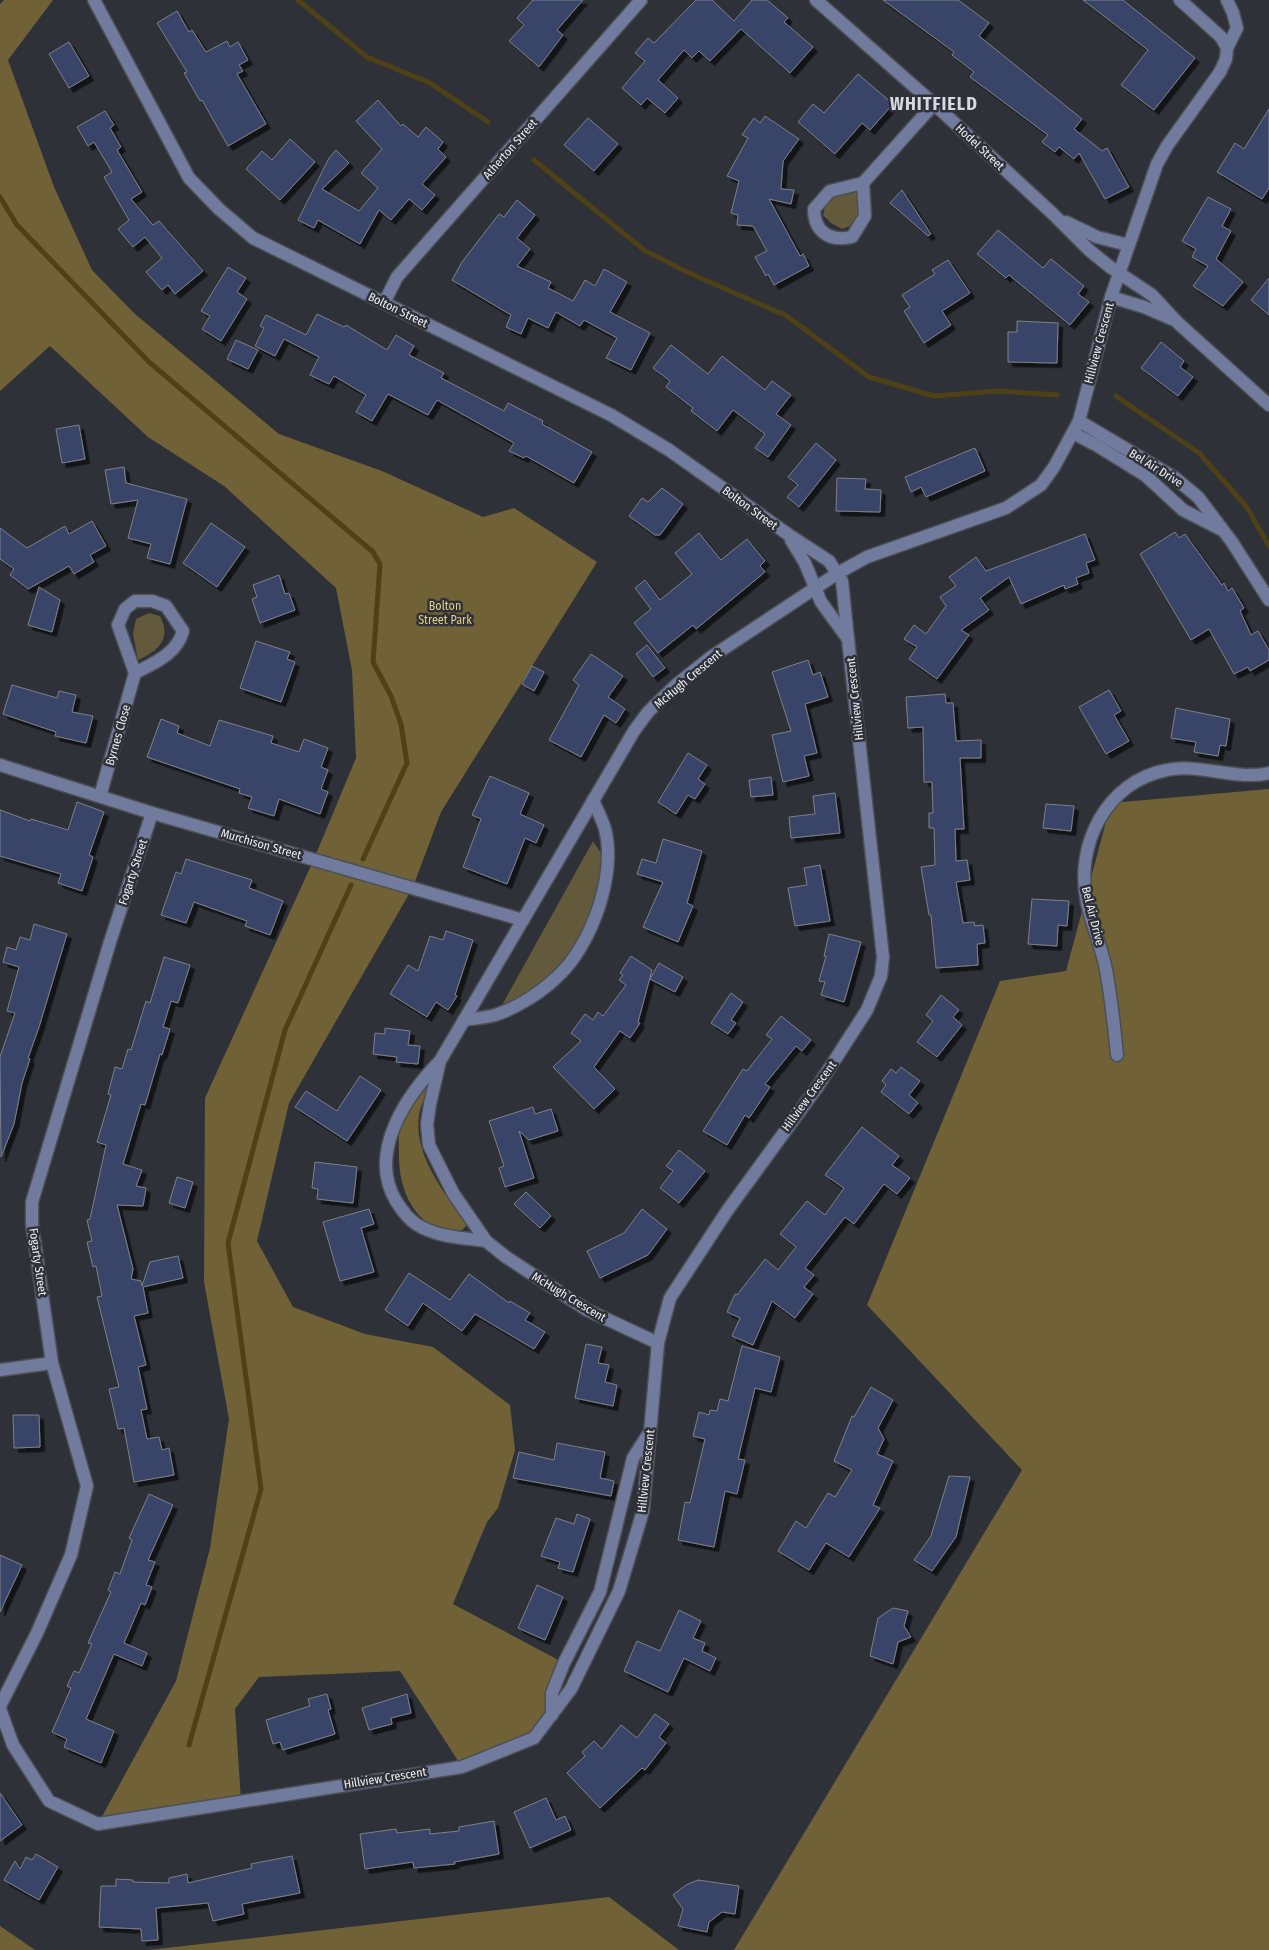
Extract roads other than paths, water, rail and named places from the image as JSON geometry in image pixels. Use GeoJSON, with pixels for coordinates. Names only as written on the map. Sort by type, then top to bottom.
{"type":"FeatureCollection","features":[{"type":"Feature","properties":{"kind":"street","name":"Bolton Street"},"geometry":{"type":"LineString","coordinates":[[94,0],[189,178],[253,238],[640,430],[789,535],[829,560],[838,572]]}},
{"type":"Feature","properties":{"kind":"street","name":"Atherton Street"},"geometry":{"type":"LineString","coordinates":[[384,303],[397,277],[641,0]]}},
{"type":"Feature","properties":{"kind":"street","name":"Hodel Street"},"geometry":{"type":"LineString","coordinates":[[816,0],[934,104],[1053,214],[1078,240],[1119,272],[1152,294],[1178,322],[1269,405]]}},
{"type":"Feature","properties":{"kind":"street"},"geometry":{"type":"LineString","coordinates":[[1180,0],[1221,37],[1227,48]]}},
{"type":"Feature","properties":{"kind":"street","name":"Hillview Crescent"},"geometry":{"type":"LineString","coordinates":[[848,639],[814,589],[838,572],[867,557],[1006,508],[1041,485],[1073,433],[1079,422],[1111,297],[1157,164],[1166,146],[1220,72],[1226,59],[1227,48],[1237,28],[1227,0]]}},
{"type":"Feature","properties":{"kind":"street"},"geometry":{"type":"LineString","coordinates":[[864,183],[865,216],[852,237],[839,240],[828,235],[818,227],[814,209],[830,191],[864,183],[934,104]]}},
{"type":"Feature","properties":{"kind":"street","name":"Hodel Street"},"geometry":{"type":"LineString","coordinates":[[1053,214],[1096,237],[1128,245]]}},
{"type":"Feature","properties":{"kind":"street","name":"Hodel Street"},"geometry":{"type":"LineString","coordinates":[[1111,297],[1144,306],[1178,322]]}},
{"type":"Feature","properties":{"kind":"street","name":"Bel Air Drive"},"geometry":{"type":"LineString","coordinates":[[1079,422],[1175,478],[1198,497],[1220,529],[1232,542],[1269,600]]}},
{"type":"Feature","properties":{"kind":"street","name":"Bel Air Drive"},"geometry":{"type":"LineString","coordinates":[[1073,433],[1146,476],[1183,510],[1220,529]]}},
{"type":"Feature","properties":{"kind":"street","name":"Bolton Street"},"geometry":{"type":"LineString","coordinates":[[789,535],[805,563],[814,589]]}},
{"type":"Feature","properties":{"kind":"street","name":"Hillview Crescent"},"geometry":{"type":"LineString","coordinates":[[0,1707],[13,1745],[49,1801],[98,1824],[462,1767],[534,1738],[552,1715],[571,1689],[619,1591],[643,1511],[658,1343],[670,1298],[687,1269],[818,1086],[867,1010],[881,976],[883,956],[881,930],[848,639],[845,594],[838,572]]}},
{"type":"Feature","properties":{"kind":"street","name":"McHugh Crescent"},"geometry":{"type":"LineString","coordinates":[[486,1241],[431,1231],[416,1224],[403,1212],[392,1194],[386,1159],[389,1142],[397,1121],[424,1078],[440,1061],[634,731],[648,712],[712,657],[814,589]]}},
{"type":"Feature","properties":{"kind":"street"},"geometry":{"type":"LineString","coordinates":[[135,601],[152,601],[166,606],[183,632],[180,640],[164,657],[135,673],[118,625],[125,609],[135,601]]}},
{"type":"Feature","properties":{"kind":"street","name":"Byrnes Close"},"geometry":{"type":"LineString","coordinates":[[100,796],[135,673]]}},
{"type":"Feature","properties":{"kind":"street","name":"Murchison Street"},"geometry":{"type":"LineString","coordinates":[[0,765],[152,813],[523,920]]}},
{"type":"Feature","properties":{"kind":"street","name":"Bel Air Drive"},"geometry":{"type":"LineString","coordinates":[[1117,1055],[1106,970],[1087,902],[1084,881],[1084,856],[1092,832],[1117,795],[1134,782],[1151,774],[1185,768],[1250,774],[1269,773]]}},
{"type":"Feature","properties":{"kind":"street"},"geometry":{"type":"LineString","coordinates":[[464,1020],[497,1014],[526,1000],[557,978],[574,957],[587,935],[605,887],[606,869],[605,829],[593,800]]}},
{"type":"Feature","properties":{"kind":"street","name":"Fogarty Street"},"geometry":{"type":"LineString","coordinates":[[0,1707],[37,1633],[71,1555],[87,1486],[52,1363],[32,1224],[32,1202],[110,942],[152,813]]}},
{"type":"Feature","properties":{"kind":"street","name":"McHugh Crescent"},"geometry":{"type":"LineString","coordinates":[[440,1061],[427,1124],[428,1144],[453,1193],[486,1241],[506,1257],[587,1310],[658,1343]]}},
{"type":"Feature","properties":{"kind":"street"},"geometry":{"type":"LineString","coordinates":[[0,1370],[52,1363]]}},
{"type":"Feature","properties":{"kind":"street"},"geometry":{"type":"LineString","coordinates":[[552,1715],[552,1693],[564,1663],[600,1592],[633,1458],[650,1431]]}},
{"type":"Feature","properties":{"kind":"waterway"},"geometry":{"type":"LineString","coordinates":[[298,0],[367,57],[430,83],[488,122]]}},
{"type":"Feature","properties":{"kind":"waterway"},"geometry":{"type":"LineString","coordinates":[[534,160],[644,250],[687,272],[787,316],[869,377],[934,396],[998,391],[1057,395]]}},
{"type":"Feature","properties":{"kind":"waterway"},"geometry":{"type":"LineString","coordinates":[[0,197],[17,225],[149,362],[373,552],[380,564],[373,662],[391,696],[401,724],[407,763],[363,859]]}},
{"type":"Feature","properties":{"kind":"waterway"},"geometry":{"type":"LineString","coordinates":[[1116,396],[1199,453],[1246,506],[1269,546]]}},
{"type":"Feature","properties":{"kind":"waterway"},"geometry":{"type":"LineString","coordinates":[[189,1745],[261,1489],[228,1243],[285,1030],[351,885]]}},
{"type":"Feature","properties":{"kind":"district","name":"WHITFIELD"},"geometry":{"type":"Point","coordinates":[934,104]}},
{"type":"Feature","properties":{"kind":"park label","name":"Bolton Street Park"},"geometry":{"type":"Point","coordinates":[445,613]}}]}
